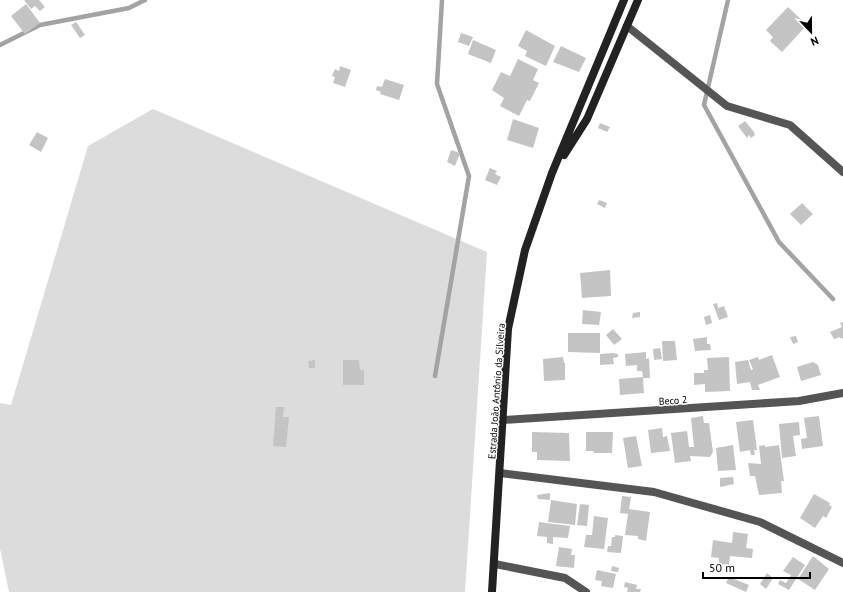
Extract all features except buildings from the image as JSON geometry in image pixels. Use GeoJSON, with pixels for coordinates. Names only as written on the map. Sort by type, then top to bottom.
{"type":"FeatureCollection","features":[{"type":"Feature","properties":{"kind":"main road","name":"Estrada João Antônio da Silveira"},"geometry":{"type":"LineString","coordinates":[[492,592],[495,564],[508,329],[525,250],[552,173],[624,0]]}},
{"type":"Feature","properties":{"kind":"main road","name":"Estrada João Antônio da Silveira"},"geometry":{"type":"LineString","coordinates":[[552,173],[586,119],[638,0]]}},
{"type":"Feature","properties":{"kind":"street"},"geometry":{"type":"LineString","coordinates":[[627,26],[727,106],[790,125],[843,172]]}},
{"type":"Feature","properties":{"kind":"street","name":"Beco 2"},"geometry":{"type":"LineString","coordinates":[[503,420],[799,402],[843,393]]}},
{"type":"Feature","properties":{"kind":"street"},"geometry":{"type":"LineString","coordinates":[[500,473],[654,492],[760,522],[843,563]]}},
{"type":"Feature","properties":{"kind":"street"},"geometry":{"type":"LineString","coordinates":[[495,564],[565,578],[586,592]]}},
{"type":"Feature","properties":{"kind":"shaded area"},"geometry":{"type":"Polygon","coordinates":[[[153,109],[487,252],[465,592],[9,592],[0,549],[0,403],[11,405],[88,146],[153,109]]]}},
{"type":"Feature","properties":{"kind":"waterway"},"geometry":{"type":"LineString","coordinates":[[0,45],[40,25],[129,8],[145,0]]}},
{"type":"Feature","properties":{"kind":"waterway"},"geometry":{"type":"LineString","coordinates":[[435,376],[469,176],[437,84],[442,0]]}},
{"type":"Feature","properties":{"kind":"waterway"},"geometry":{"type":"LineString","coordinates":[[728,0],[704,105],[779,242],[833,299]]}}]}
